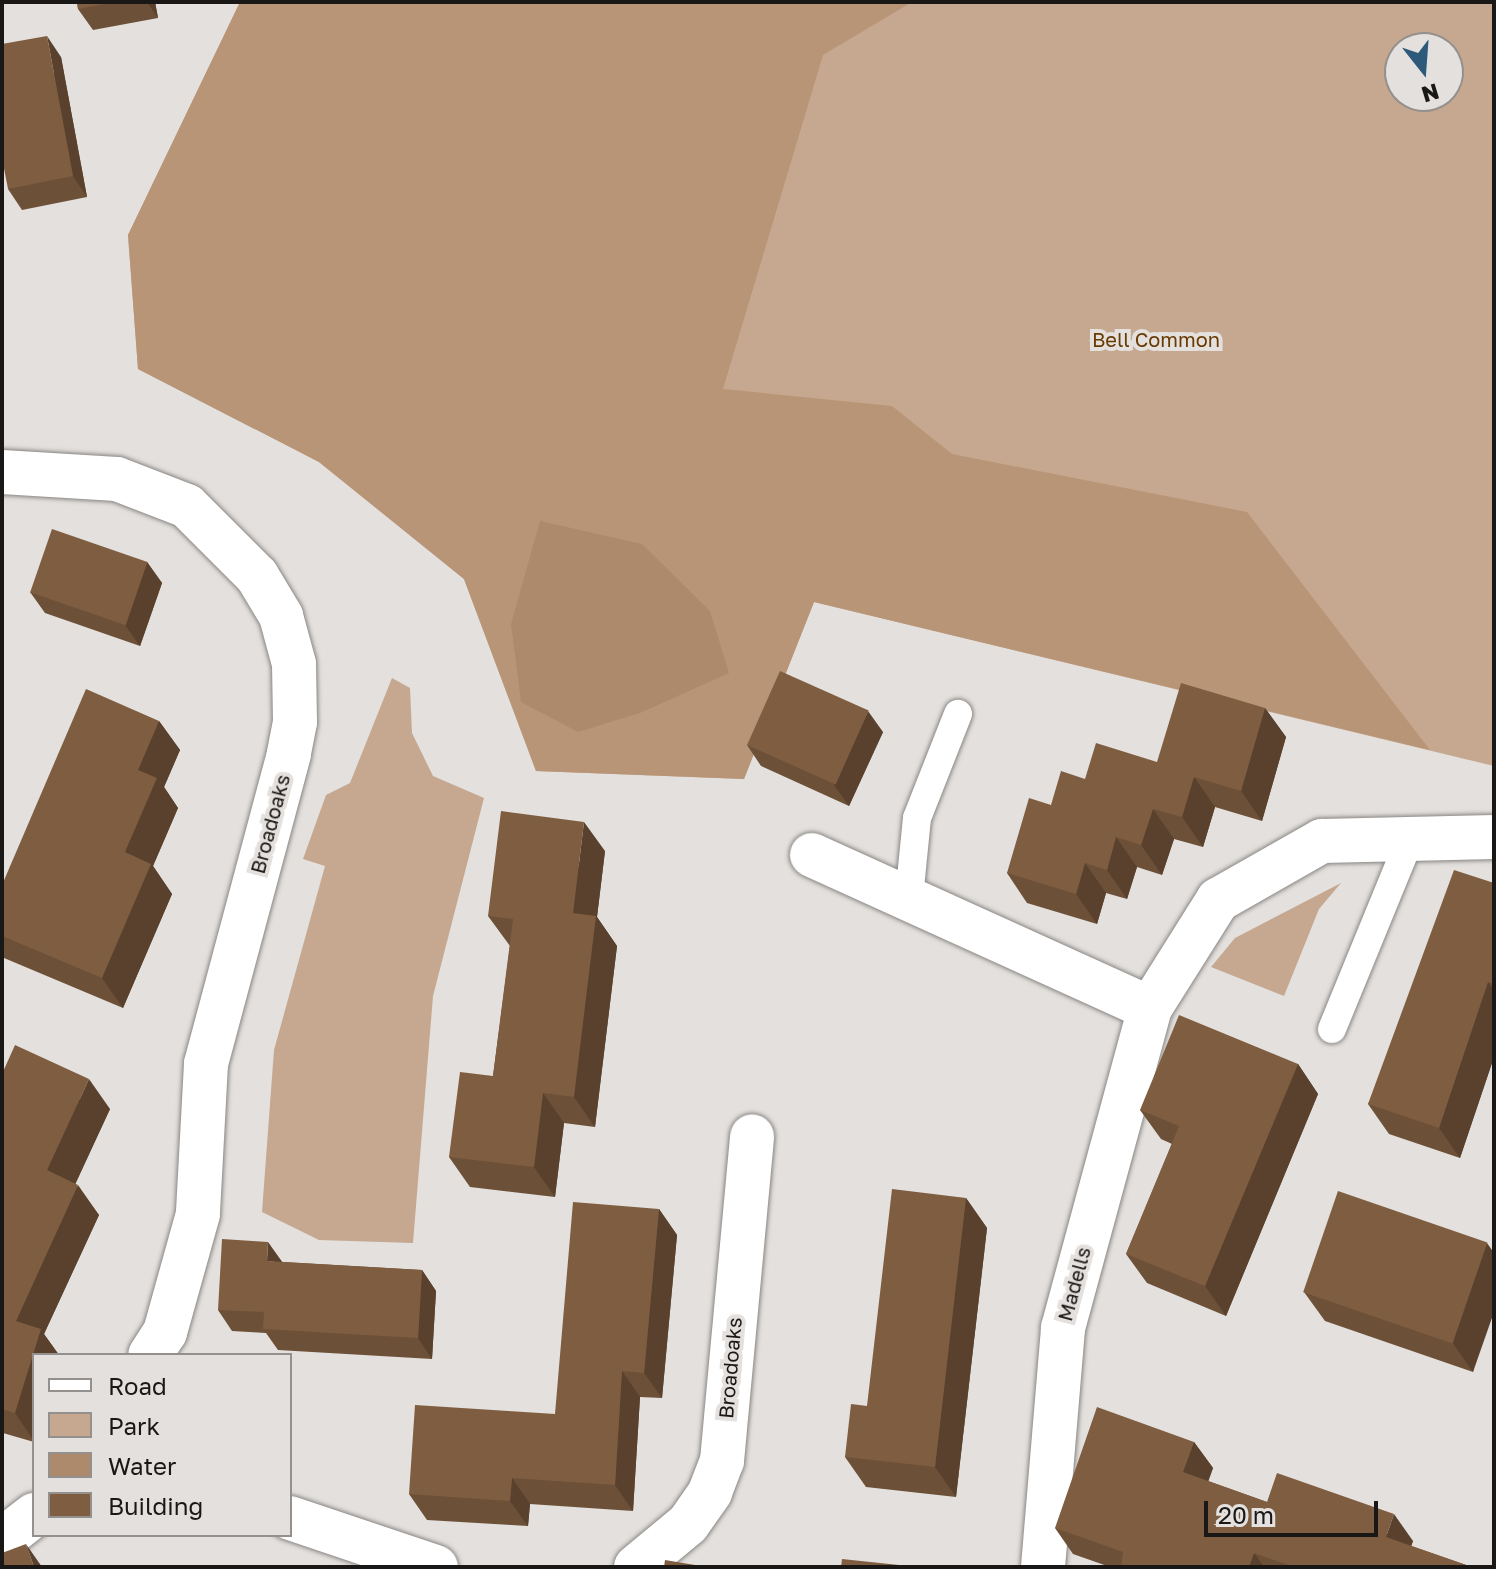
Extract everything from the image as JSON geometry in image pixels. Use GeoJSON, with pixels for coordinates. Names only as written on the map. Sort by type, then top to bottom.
{"type":"FeatureCollection","features":[{"type":"Feature","properties":{"kind":"street","name":"Broadoaks"},"geometry":{"type":"LineString","coordinates":[[2,472],[117,479],[187,506],[257,576],[281,616],[294,664],[295,722],[289,754],[206,1064],[198,1214],[165,1332],[151,1353]]}},
{"type":"Feature","properties":{"kind":"street","name":"Madells"},"geometry":{"type":"LineString","coordinates":[[1043,1567],[1063,1328],[1150,1008],[1218,900],[1322,841],[1494,837]]}},
{"type":"Feature","properties":{"kind":"street"},"geometry":{"type":"LineString","coordinates":[[812,855],[1150,1008]]}},
{"type":"Feature","properties":{"kind":"street","name":"Broadoaks"},"geometry":{"type":"LineString","coordinates":[[636,1567],[688,1524],[710,1492],[722,1461],[752,1136]]}},
{"type":"Feature","properties":{"kind":"street"},"geometry":{"type":"LineString","coordinates":[[2,1540],[32,1517]]}},
{"type":"Feature","properties":{"kind":"street"},"geometry":{"type":"LineString","coordinates":[[292,1519],[436,1567]]}},
{"type":"Feature","properties":{"kind":"lane"},"geometry":{"type":"LineString","coordinates":[[909,898],[917,818],[958,714]]}},
{"type":"Feature","properties":{"kind":"lane"},"geometry":{"type":"LineString","coordinates":[[1332,1029],[1410,839]]}},
{"type":"Feature","properties":{"kind":"green space","name":"Bell Common"},"geometry":{"type":"Polygon","coordinates":[[[240,2],[1494,2],[1494,766],[814,602],[744,779],[536,771],[464,579],[319,462],[138,369],[128,235],[240,2]]]}},
{"type":"Feature","properties":{"kind":"green space"},"geometry":{"type":"Polygon","coordinates":[[[392,678],[410,688],[412,733],[433,776],[484,798],[433,996],[413,1243],[319,1240],[262,1212],[274,1050],[325,866],[303,859],[326,795],[350,783],[392,678]]]}},
{"type":"Feature","properties":{"kind":"green space"},"geometry":{"type":"Polygon","coordinates":[[[1341,883],[1319,909],[1284,996],[1211,967],[1235,938],[1341,883]]]}},
{"type":"Feature","properties":{"kind":"shaded area"},"geometry":{"type":"Polygon","coordinates":[[[240,2],[912,2],[823,55],[723,389],[892,406],[952,454],[1247,512],[1430,750],[814,602],[744,779],[536,771],[464,579],[319,462],[138,369],[128,235],[240,2]]]}},
{"type":"Feature","properties":{"kind":"water"},"geometry":{"type":"Polygon","coordinates":[[[540,521],[642,544],[710,611],[729,673],[640,713],[578,732],[521,702],[511,624],[540,521]]]}},
{"type":"Feature","properties":{"kind":"building"},"geometry":{"type":"Polygon","coordinates":[[[77,2],[115,2],[78,9],[77,2]]]}},
{"type":"Feature","properties":{"kind":"building"},"geometry":{"type":"Polygon","coordinates":[[[47,36],[73,176],[8,189],[2,158],[2,44],[47,36]]]}},
{"type":"Feature","properties":{"kind":"building"},"geometry":{"type":"Polygon","coordinates":[[[52,529],[147,562],[126,625],[30,592],[52,529]]]}},
{"type":"Feature","properties":{"kind":"building"},"geometry":{"type":"Polygon","coordinates":[[[780,671],[869,710],[836,784],[747,745],[780,671]]]}},
{"type":"Feature","properties":{"kind":"building"},"geometry":{"type":"Polygon","coordinates":[[[1181,683],[1265,708],[1241,791],[1194,777],[1182,817],[1153,809],[1141,845],[1116,837],[1107,870],[1085,863],[1076,894],[1007,873],[1029,798],[1051,805],[1061,771],[1085,779],[1096,743],[1157,762],[1181,683]]]}},
{"type":"Feature","properties":{"kind":"building"},"geometry":{"type":"Polygon","coordinates":[[[86,689],[159,721],[138,770],[157,778],[125,852],[151,864],[102,978],[2,936],[2,885],[86,689]]]}},
{"type":"Feature","properties":{"kind":"building"},"geometry":{"type":"Polygon","coordinates":[[[501,811],[584,822],[573,913],[596,916],[574,1097],[543,1093],[534,1167],[449,1157],[460,1072],[493,1076],[513,919],[488,916],[501,811]]]}},
{"type":"Feature","properties":{"kind":"building"},"geometry":{"type":"Polygon","coordinates":[[[1454,870],[1494,883],[1494,984],[1488,982],[1439,1128],[1368,1104],[1454,870]]]}},
{"type":"Feature","properties":{"kind":"building"},"geometry":{"type":"Polygon","coordinates":[[[1179,1015],[1298,1064],[1205,1286],[1126,1254],[1179,1126],[1140,1110],[1179,1015]]]}},
{"type":"Feature","properties":{"kind":"building"},"geometry":{"type":"Polygon","coordinates":[[[15,1045],[89,1079],[47,1170],[78,1185],[16,1321],[41,1329],[15,1413],[2,1409],[2,1074],[15,1045]]]}},
{"type":"Feature","properties":{"kind":"building"},"geometry":{"type":"Polygon","coordinates":[[[892,1189],[966,1198],[935,1467],[845,1457],[851,1404],[867,1406],[892,1189]]]}},
{"type":"Feature","properties":{"kind":"building"},"geometry":{"type":"Polygon","coordinates":[[[1338,1191],[1487,1242],[1453,1344],[1303,1292],[1338,1191]]]}},
{"type":"Feature","properties":{"kind":"building"},"geometry":{"type":"Polygon","coordinates":[[[573,1202],[659,1209],[644,1373],[622,1371],[615,1485],[512,1478],[510,1501],[409,1494],[415,1405],[555,1414],[573,1202]]]}},
{"type":"Feature","properties":{"kind":"building"},"geometry":{"type":"Polygon","coordinates":[[[222,1239],[268,1242],[267,1261],[422,1270],[418,1338],[263,1329],[264,1312],[218,1310],[222,1239]]]}},
{"type":"Feature","properties":{"kind":"building"},"geometry":{"type":"Polygon","coordinates":[[[1097,1407],[1194,1442],[1183,1472],[1267,1502],[1277,1473],[1394,1514],[1386,1537],[1472,1567],[1294,1567],[1254,1553],[1249,1567],[1121,1567],[1123,1552],[1055,1528],[1097,1407]]]}},
{"type":"Feature","properties":{"kind":"building"},"geometry":{"type":"Polygon","coordinates":[[[26,1544],[34,1567],[2,1567],[2,1553],[26,1544]]]}},
{"type":"Feature","properties":{"kind":"building"},"geometry":{"type":"Polygon","coordinates":[[[842,1559],[918,1567],[841,1567],[842,1559]]]}},
{"type":"Feature","properties":{"kind":"building"},"geometry":{"type":"Polygon","coordinates":[[[665,1560],[707,1567],[664,1567],[665,1560]]]}}]}
